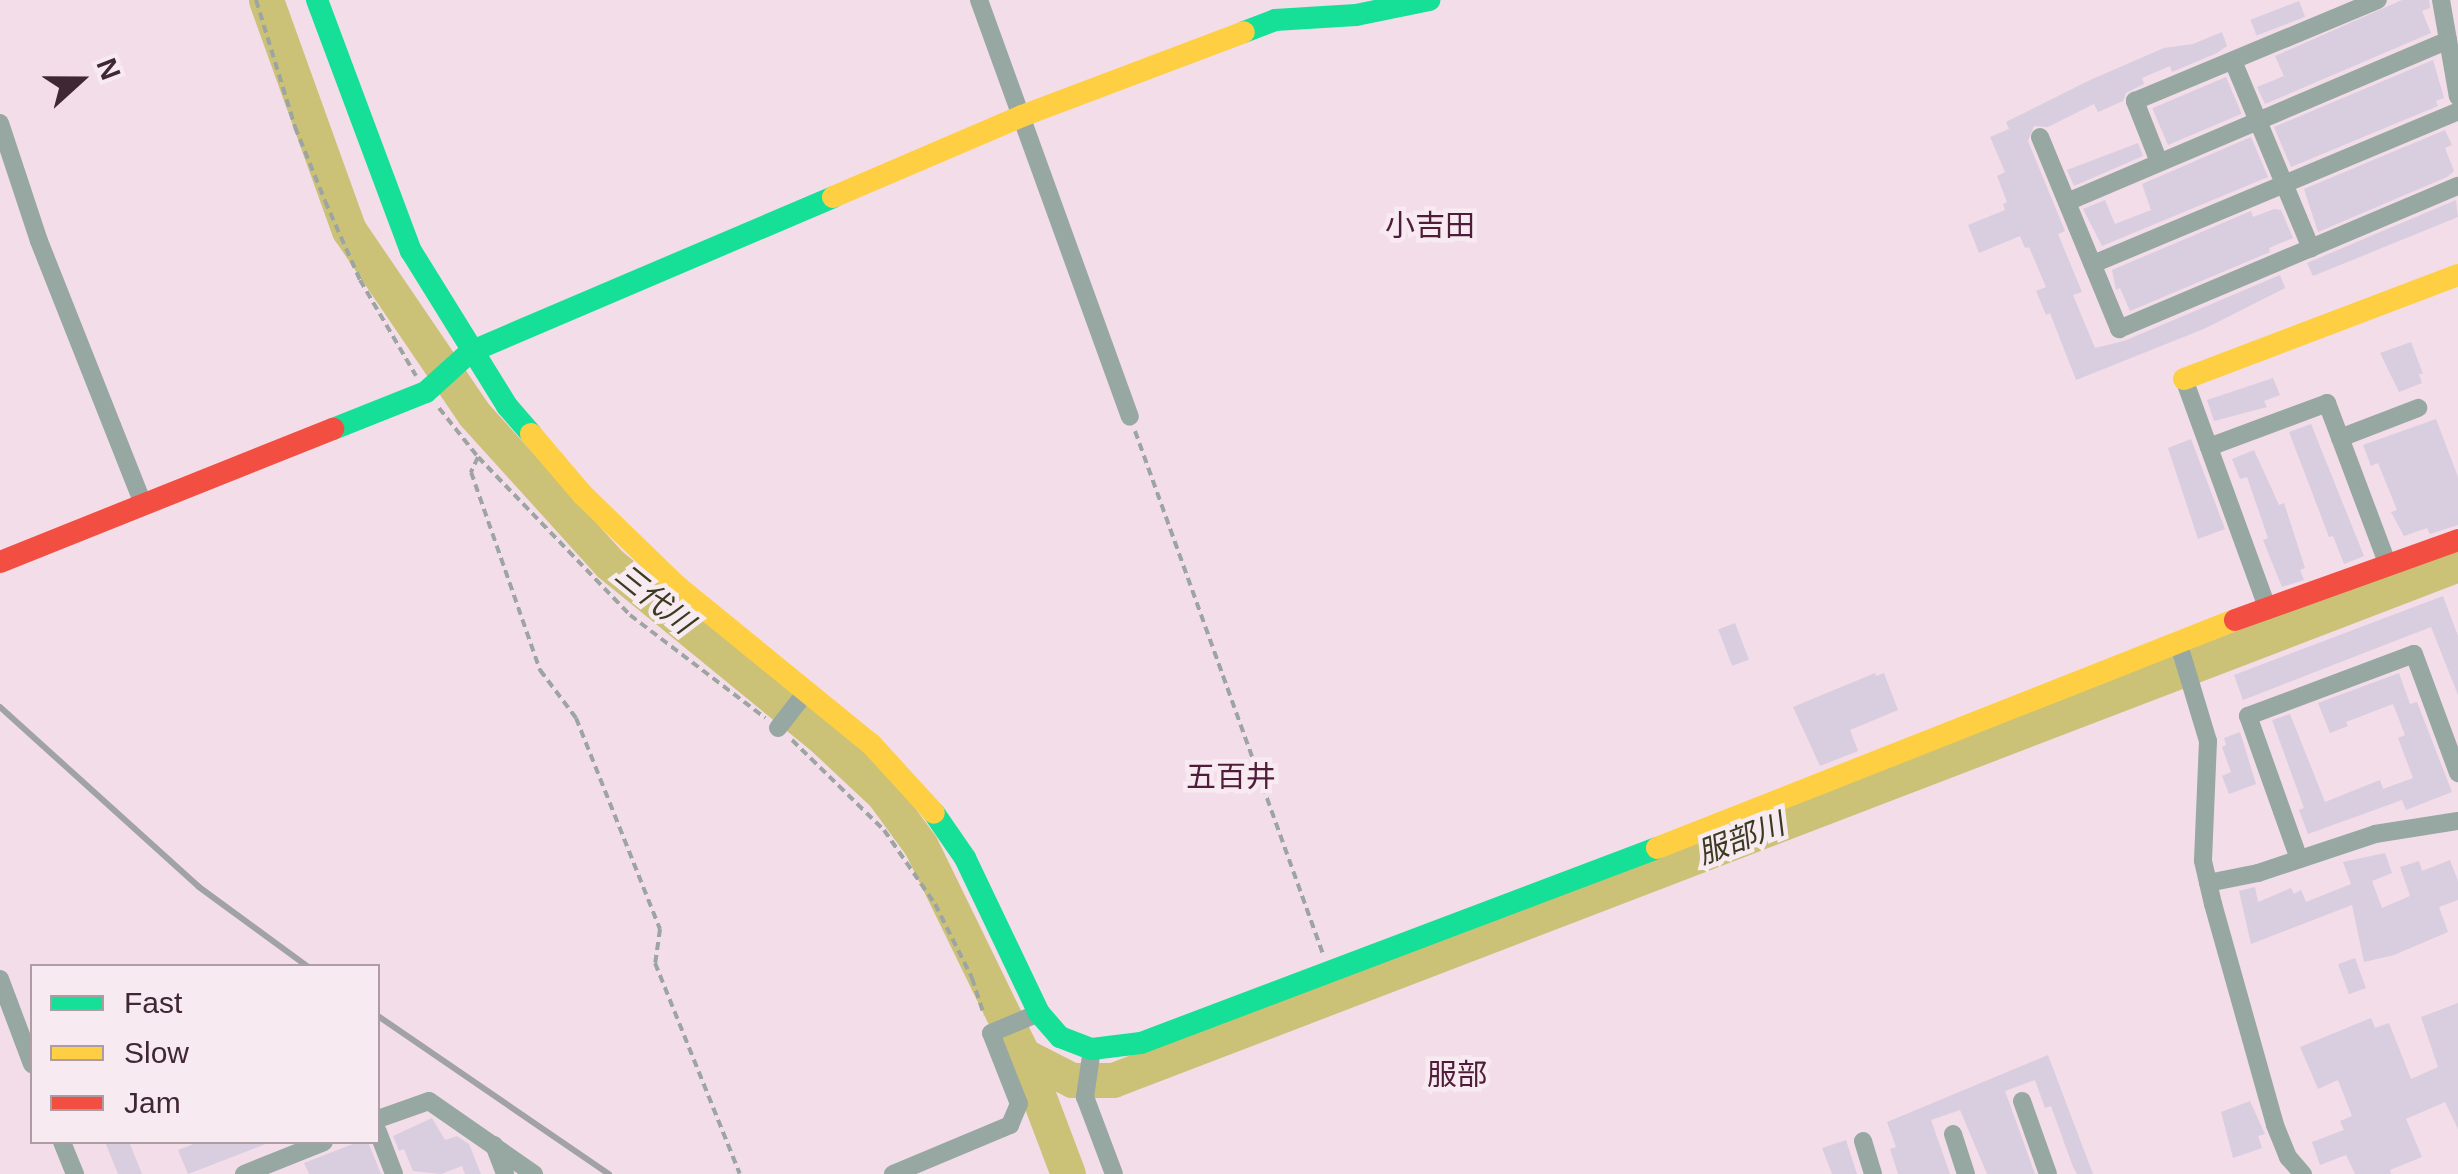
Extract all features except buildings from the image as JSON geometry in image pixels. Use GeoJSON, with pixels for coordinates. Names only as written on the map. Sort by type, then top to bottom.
{"type":"FeatureCollection","features":[{"type":"Feature","properties":{"kind":"street"},"geometry":{"type":"LineString","coordinates":[[317,0],[410,251],[465,355],[582,494],[678,586],[872,744],[934,812],[965,858],[1036,1014],[1060,1037],[1091,1054],[1142,1043],[2458,540]]}},
{"type":"Feature","properties":{"kind":"street"},"geometry":{"type":"LineString","coordinates":[[978,0],[1130,417]]}},
{"type":"Feature","properties":{"kind":"street"},"geometry":{"type":"LineString","coordinates":[[0,562],[429,389],[465,355],[1022,116],[1275,20],[1356,15],[1429,0]]}},
{"type":"Feature","properties":{"kind":"street"},"geometry":{"type":"LineString","coordinates":[[2160,162],[2135,102],[2378,0]]}},
{"type":"Feature","properties":{"kind":"street"},"geometry":{"type":"LineString","coordinates":[[2441,0],[2458,98]]}},
{"type":"Feature","properties":{"kind":"street"},"geometry":{"type":"LineString","coordinates":[[2067,202],[2448,40]]}},
{"type":"Feature","properties":{"kind":"street"},"geometry":{"type":"LineString","coordinates":[[2233,61],[2311,248]]}},
{"type":"Feature","properties":{"kind":"street"},"geometry":{"type":"LineString","coordinates":[[2092,264],[2458,111]]}},
{"type":"Feature","properties":{"kind":"street"},"geometry":{"type":"LineString","coordinates":[[0,123],[39,241],[142,504]]}},
{"type":"Feature","properties":{"kind":"street"},"geometry":{"type":"LineString","coordinates":[[2040,137],[2119,328],[2458,186]]}},
{"type":"Feature","properties":{"kind":"street"},"geometry":{"type":"LineString","coordinates":[[2268,610],[2184,379],[2458,275]]}},
{"type":"Feature","properties":{"kind":"street"},"geometry":{"type":"LineString","coordinates":[[2209,448],[2327,403],[2388,565]]}},
{"type":"Feature","properties":{"kind":"street"},"geometry":{"type":"LineString","coordinates":[[2340,438],[2418,408]]}},
{"type":"Feature","properties":{"kind":"street"},"geometry":{"type":"LineString","coordinates":[[2179,645],[2193,680],[2208,741],[2203,798],[2208,883],[2275,1125],[2288,1156],[2303,1174]]}},
{"type":"Feature","properties":{"kind":"street"},"geometry":{"type":"LineString","coordinates":[[2299,859],[2248,716],[2414,654],[2458,773]]}},
{"type":"Feature","properties":{"kind":"street"},"geometry":{"type":"LineString","coordinates":[[779,726],[807,690]]}},
{"type":"Feature","properties":{"kind":"street"},"geometry":{"type":"LineString","coordinates":[[2208,883],[2375,834],[2458,821]]}},
{"type":"Feature","properties":{"kind":"street"},"geometry":{"type":"LineString","coordinates":[[0,979],[30,1059]]}},
{"type":"Feature","properties":{"kind":"street"},"geometry":{"type":"LineString","coordinates":[[893,1174],[1010,1125],[1020,1104],[994,1032],[1036,1014]]}},
{"type":"Feature","properties":{"kind":"street"},"geometry":{"type":"LineString","coordinates":[[1091,1054],[1085,1097],[1114,1174]]}},
{"type":"Feature","properties":{"kind":"street"},"geometry":{"type":"LineString","coordinates":[[380,1119],[429,1100],[534,1174]]}},
{"type":"Feature","properties":{"kind":"street"},"geometry":{"type":"LineString","coordinates":[[2022,1101],[2048,1174]]}},
{"type":"Feature","properties":{"kind":"street"},"geometry":{"type":"LineString","coordinates":[[1953,1134],[1966,1174]]}},
{"type":"Feature","properties":{"kind":"street"},"geometry":{"type":"LineString","coordinates":[[380,1137],[394,1174]]}},
{"type":"Feature","properties":{"kind":"street"},"geometry":{"type":"LineString","coordinates":[[1863,1141],[1873,1174]]}},
{"type":"Feature","properties":{"kind":"street"},"geometry":{"type":"LineString","coordinates":[[63,1144],[74,1174]]}},
{"type":"Feature","properties":{"kind":"street"},"geometry":{"type":"LineString","coordinates":[[244,1174],[280,1168],[321,1144]]}},
{"type":"Feature","properties":{"kind":"street"},"geometry":{"type":"LineString","coordinates":[[494,1144],[505,1174]]}},
{"type":"Feature","properties":{"kind":"path"},"geometry":{"type":"LineString","coordinates":[[256,0],[295,127],[360,280],[429,389],[478,457],[630,615],[779,726],[832,774],[884,830],[935,904],[994,1032]]}},
{"type":"Feature","properties":{"kind":"path"},"geometry":{"type":"LineString","coordinates":[[1130,417],[1329,970]]}},
{"type":"Feature","properties":{"kind":"path"},"geometry":{"type":"LineString","coordinates":[[478,457],[471,472],[540,670],[576,718],[653,911],[660,929],[655,962],[740,1174]]}},
{"type":"Feature","properties":{"kind":"waterway","name":"三代川"},"geometry":{"type":"LineString","coordinates":[[266,0],[349,230],[474,414],[610,564],[820,735],[883,794],[921,846],[1023,1055],[1068,1174]]}},
{"type":"Feature","properties":{"kind":"waterway","name":"服部川"},"geometry":{"type":"LineString","coordinates":[[1023,1055],[1072,1080],[1113,1080],[2458,564]]}},
{"type":"Feature","properties":{"kind":"railway"},"geometry":{"type":"LineString","coordinates":[[0,707],[199,887],[304,964]]}},
{"type":"Feature","properties":{"kind":"railway"},"geometry":{"type":"LineString","coordinates":[[380,1017],[609,1174]]}},
{"type":"Feature","properties":{"kind":"traffic: fast"},"geometry":{"type":"LineString","coordinates":[[317,0],[411,251],[507,406],[531,434]]}},
{"type":"Feature","properties":{"kind":"traffic: fast"},"geometry":{"type":"LineString","coordinates":[[1244,32],[1275,20],[1356,15],[1429,0]]}},
{"type":"Feature","properties":{"kind":"traffic: fast"},"geometry":{"type":"LineString","coordinates":[[333,429],[426,392],[470,352],[833,197]]}},
{"type":"Feature","properties":{"kind":"traffic: fast"},"geometry":{"type":"LineString","coordinates":[[934,813],[965,858],[1039,1013],[1060,1037],[1092,1049],[1141,1043],[1657,848]]}},
{"type":"Feature","properties":{"kind":"traffic: slow"},"geometry":{"type":"LineString","coordinates":[[833,197],[1022,116],[1244,32]]}},
{"type":"Feature","properties":{"kind":"traffic: slow"},"geometry":{"type":"LineString","coordinates":[[2184,379],[2458,275]]}},
{"type":"Feature","properties":{"kind":"traffic: slow"},"geometry":{"type":"LineString","coordinates":[[531,434],[582,494],[677,586],[871,744],[934,813]]}},
{"type":"Feature","properties":{"kind":"traffic: slow"},"geometry":{"type":"LineString","coordinates":[[1657,848],[2235,620]]}},
{"type":"Feature","properties":{"kind":"traffic: jam"},"geometry":{"type":"LineString","coordinates":[[0,562],[333,429]]}},
{"type":"Feature","properties":{"kind":"traffic: jam"},"geometry":{"type":"LineString","coordinates":[[2235,620],[2458,540]]}},
{"type":"Feature","properties":{"kind":"district","name":"小吉田"},"geometry":{"type":"Point","coordinates":[1430,226]}},
{"type":"Feature","properties":{"kind":"district","name":"五百井"},"geometry":{"type":"Point","coordinates":[1231,777]}},
{"type":"Feature","properties":{"kind":"district","name":"服部"},"geometry":{"type":"Point","coordinates":[1457,1075]}}]}
